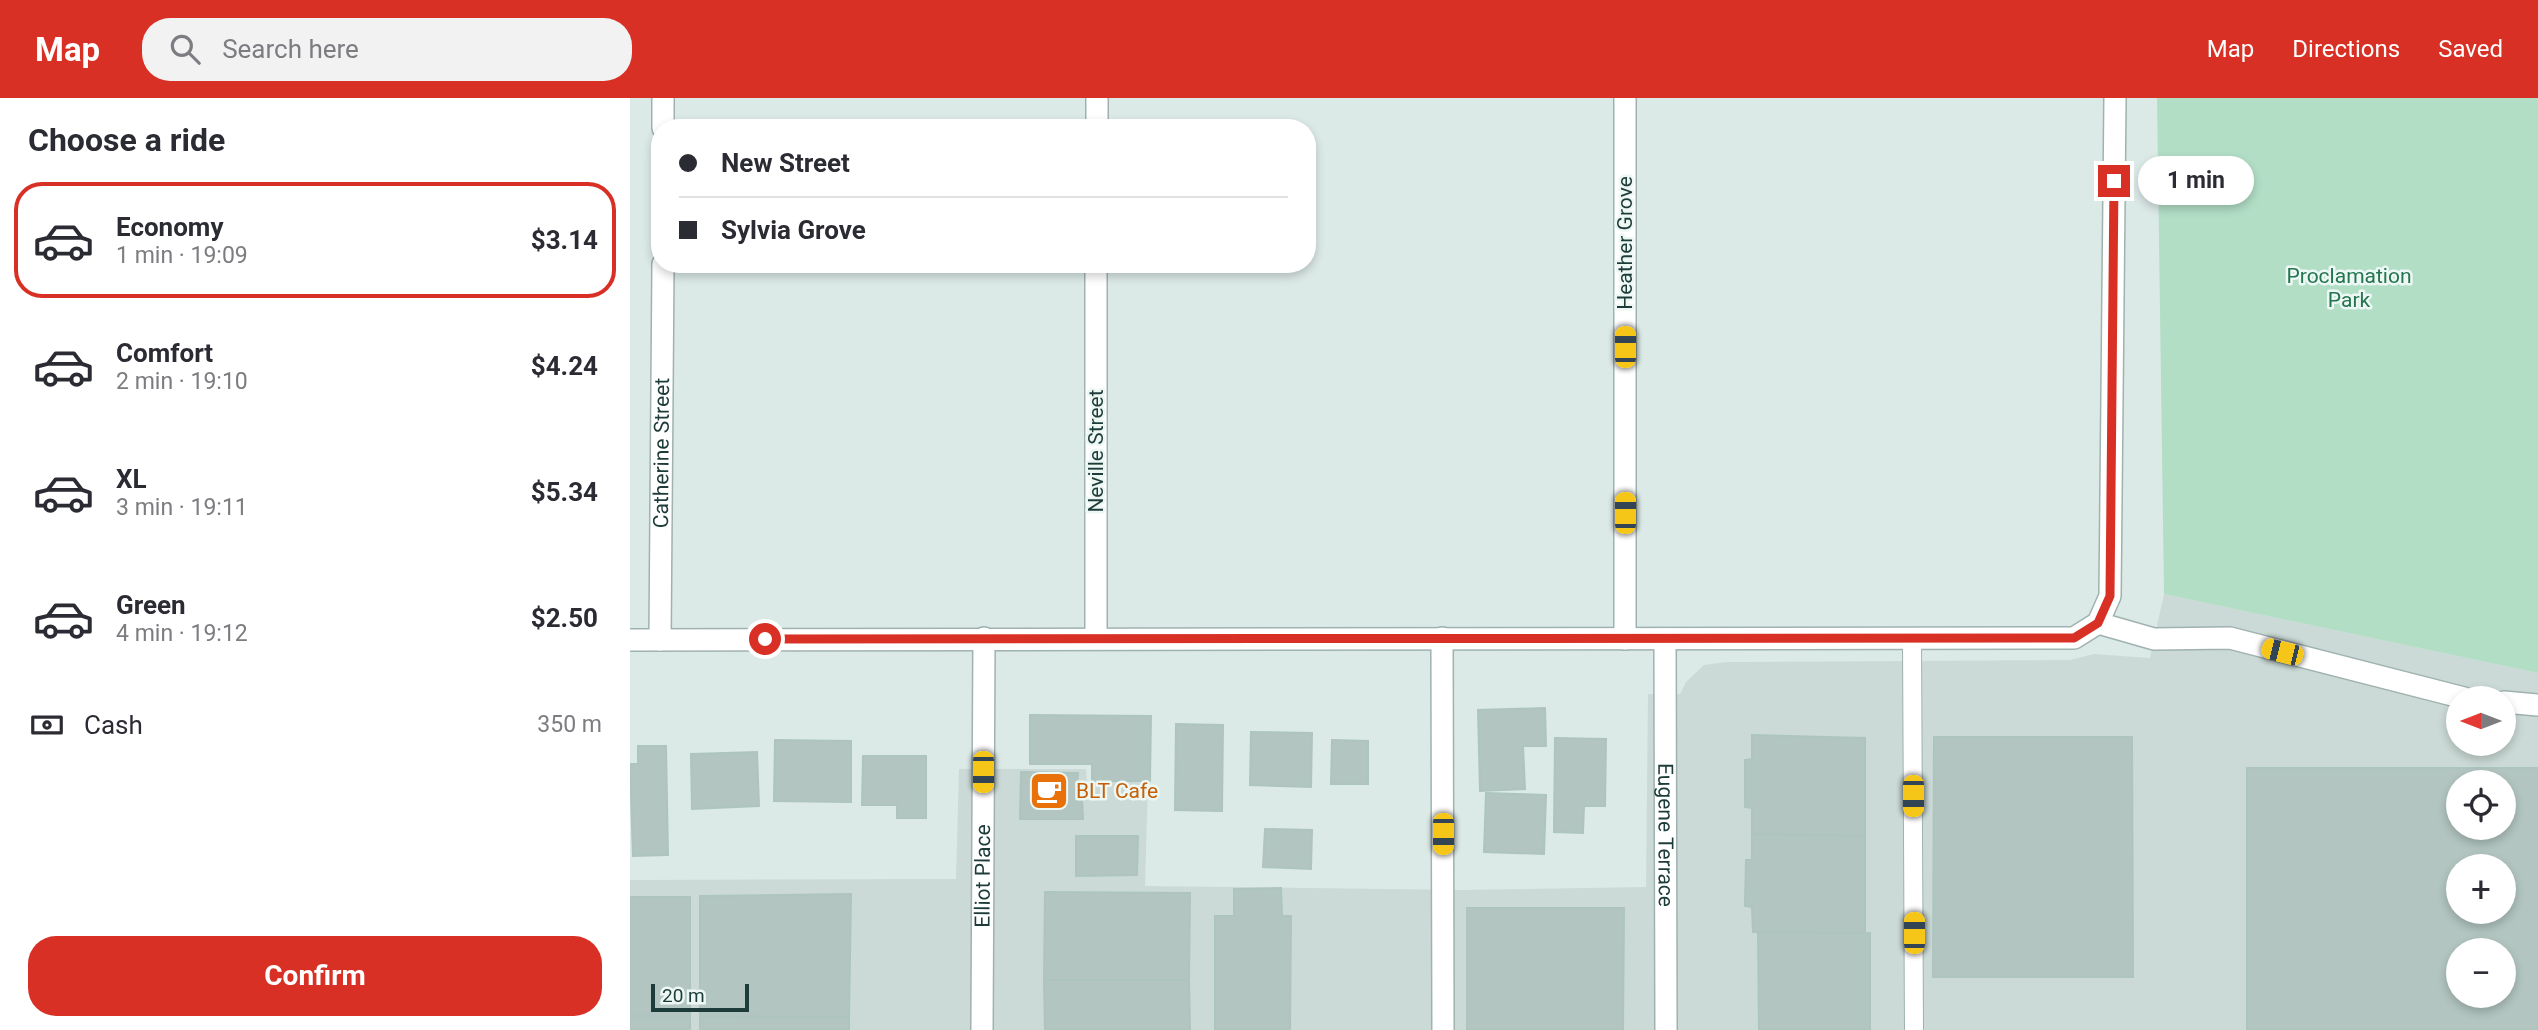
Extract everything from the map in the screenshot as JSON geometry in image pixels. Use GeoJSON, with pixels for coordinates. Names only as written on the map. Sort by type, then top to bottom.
{"type":"FeatureCollection","features":[{"type":"Feature","properties":{"kind":"street"},"geometry":{"type":"LineString","coordinates":[[663,98],[663,119]]}},
{"type":"Feature","properties":{"kind":"street"},"geometry":{"type":"LineString","coordinates":[[1097,98],[1097,119]]}},
{"type":"Feature","properties":{"kind":"street","name":"Heather Grove"},"geometry":{"type":"LineString","coordinates":[[1625,98],[1625,639]]}},
{"type":"Feature","properties":{"kind":"street"},"geometry":{"type":"LineString","coordinates":[[630,640],[2074,638],[2098,623],[2110,596],[2115,98]]}},
{"type":"Feature","properties":{"kind":"street","name":"Catherine Street"},"geometry":{"type":"LineString","coordinates":[[660,640],[663,273]]}},
{"type":"Feature","properties":{"kind":"street","name":"Neville Street"},"geometry":{"type":"LineString","coordinates":[[1096,638],[1097,273]]}},
{"type":"Feature","properties":{"kind":"street"},"geometry":{"type":"LineString","coordinates":[[2098,623],[2154,639],[2230,638],[2446,693]]}},
{"type":"Feature","properties":{"kind":"street","name":"Elliot Place"},"geometry":{"type":"LineString","coordinates":[[982,1030],[984,638]]}},
{"type":"Feature","properties":{"kind":"street"},"geometry":{"type":"LineString","coordinates":[[1442,638],[1443,1030]]}},
{"type":"Feature","properties":{"kind":"street","name":"Eugene Terrace"},"geometry":{"type":"LineString","coordinates":[[1665,639],[1666,1030]]}},
{"type":"Feature","properties":{"kind":"street"},"geometry":{"type":"LineString","coordinates":[[2516,703],[2538,705]]}},
{"type":"Feature","properties":{"kind":"lane"},"geometry":{"type":"LineString","coordinates":[[1912,639],[1914,1030]]}},
{"type":"Feature","properties":{"kind":"shaded area"},"geometry":{"type":"Polygon","coordinates":[[[2164,594],[2538,673],[2538,1030],[630,1030],[630,880],[956,879],[959,769],[1086,769],[1087,782],[1148,782],[1145,886],[1463,890],[1646,887],[1648,694],[1680,694],[1686,682],[1704,665],[1726,662],[2070,660],[2094,654],[2150,658],[2164,594]]]}},
{"type":"Feature","properties":{"kind":"green space","name":"Proclamation Park"},"geometry":{"type":"Polygon","coordinates":[[[2157,98],[2538,98],[2538,673],[2164,594],[2157,98]]]}},
{"type":"Feature","properties":{"kind":"building"},"geometry":{"type":"Polygon","coordinates":[[[1545,708],[1546,746],[1523,746],[1525,789],[1480,791],[1478,710],[1545,708]]]}},
{"type":"Feature","properties":{"kind":"building"},"geometry":{"type":"Polygon","coordinates":[[[1030,715],[1151,716],[1150,781],[1092,781],[1092,764],[1030,764],[1030,715]]]}},
{"type":"Feature","properties":{"kind":"building"},"geometry":{"type":"Polygon","coordinates":[[[1176,724],[1223,725],[1222,811],[1175,810],[1176,724]]]}},
{"type":"Feature","properties":{"kind":"building"},"geometry":{"type":"Polygon","coordinates":[[[1251,732],[1312,733],[1311,787],[1250,785],[1251,732]]]}},
{"type":"Feature","properties":{"kind":"building"},"geometry":{"type":"Polygon","coordinates":[[[1752,735],[1865,738],[1865,836],[1752,834],[1752,808],[1745,807],[1745,760],[1752,759],[1752,735]]]}},
{"type":"Feature","properties":{"kind":"building"},"geometry":{"type":"Polygon","coordinates":[[[1934,737],[2132,737],[2133,977],[1933,977],[1934,737]]]}},
{"type":"Feature","properties":{"kind":"building"},"geometry":{"type":"Polygon","coordinates":[[[1555,738],[1606,739],[1605,806],[1584,806],[1583,833],[1554,832],[1555,738]]]}},
{"type":"Feature","properties":{"kind":"building"},"geometry":{"type":"Polygon","coordinates":[[[775,740],[851,741],[851,802],[774,801],[775,740]]]}},
{"type":"Feature","properties":{"kind":"building"},"geometry":{"type":"Polygon","coordinates":[[[1332,740],[1368,741],[1368,784],[1331,784],[1332,740]]]}},
{"type":"Feature","properties":{"kind":"building"},"geometry":{"type":"Polygon","coordinates":[[[638,746],[666,746],[668,855],[633,856],[630,764],[638,764],[638,746]]]}},
{"type":"Feature","properties":{"kind":"building"},"geometry":{"type":"Polygon","coordinates":[[[757,752],[759,806],[692,809],[691,754],[757,752]]]}},
{"type":"Feature","properties":{"kind":"building"},"geometry":{"type":"Polygon","coordinates":[[[863,756],[926,756],[926,818],[897,818],[897,805],[862,805],[863,756]]]}},
{"type":"Feature","properties":{"kind":"building"},"geometry":{"type":"Polygon","coordinates":[[[2247,768],[2538,768],[2538,1030],[2247,1030],[2247,768]]]}},
{"type":"Feature","properties":{"kind":"building"},"geometry":{"type":"Polygon","coordinates":[[[1021,772],[1078,773],[1076,798],[1082,799],[1083,819],[1020,819],[1021,772]]]}},
{"type":"Feature","properties":{"kind":"building"},"geometry":{"type":"Polygon","coordinates":[[[1486,793],[1546,795],[1544,854],[1484,852],[1486,793]]]}},
{"type":"Feature","properties":{"kind":"building"},"geometry":{"type":"Polygon","coordinates":[[[1265,829],[1312,830],[1311,869],[1263,867],[1265,829]]]}},
{"type":"Feature","properties":{"kind":"building"},"geometry":{"type":"Polygon","coordinates":[[[1752,834],[1865,836],[1865,933],[1753,932],[1752,907],[1745,906],[1746,860],[1752,860],[1752,834]]]}},
{"type":"Feature","properties":{"kind":"building"},"geometry":{"type":"Polygon","coordinates":[[[1076,836],[1138,836],[1137,875],[1076,876],[1076,836]]]}},
{"type":"Feature","properties":{"kind":"building"},"geometry":{"type":"Polygon","coordinates":[[[1281,888],[1282,916],[1291,916],[1290,1030],[1215,1030],[1215,916],[1234,916],[1234,889],[1281,888]]]}},
{"type":"Feature","properties":{"kind":"building"},"geometry":{"type":"Polygon","coordinates":[[[1045,892],[1190,893],[1189,980],[1044,980],[1045,892]]]}},
{"type":"Feature","properties":{"kind":"building"},"geometry":{"type":"Polygon","coordinates":[[[851,894],[849,1017],[700,1016],[700,896],[851,894]]]}},
{"type":"Feature","properties":{"kind":"building"},"geometry":{"type":"Polygon","coordinates":[[[630,897],[690,897],[690,1016],[630,1016],[630,897]]]}},
{"type":"Feature","properties":{"kind":"building"},"geometry":{"type":"Polygon","coordinates":[[[1467,908],[1624,908],[1623,1030],[1467,1030],[1467,908]]]}},
{"type":"Feature","properties":{"kind":"building"},"geometry":{"type":"Polygon","coordinates":[[[1758,932],[1870,933],[1870,1030],[1759,1030],[1758,932]]]}},
{"type":"Feature","properties":{"kind":"building"},"geometry":{"type":"Polygon","coordinates":[[[1044,980],[1189,980],[1190,1030],[1045,1030],[1044,980]]]}},
{"type":"Feature","properties":{"kind":"building"},"geometry":{"type":"Polygon","coordinates":[[[630,1016],[690,1016],[690,1030],[630,1030],[630,1016]]]}},
{"type":"Feature","properties":{"kind":"building"},"geometry":{"type":"Polygon","coordinates":[[[700,1016],[849,1017],[849,1030],[700,1030],[700,1016]]]}},
{"type":"Feature","properties":{"kind":"place","name":"BLT Cafe"},"geometry":{"type":"Point","coordinates":[1049,791]}},
{"type":"Feature","properties":{"kind":"route"},"geometry":{"type":"LineString","coordinates":[[765,639],[2074,638],[2098,623],[2110,596],[2114,181]]}}]}
